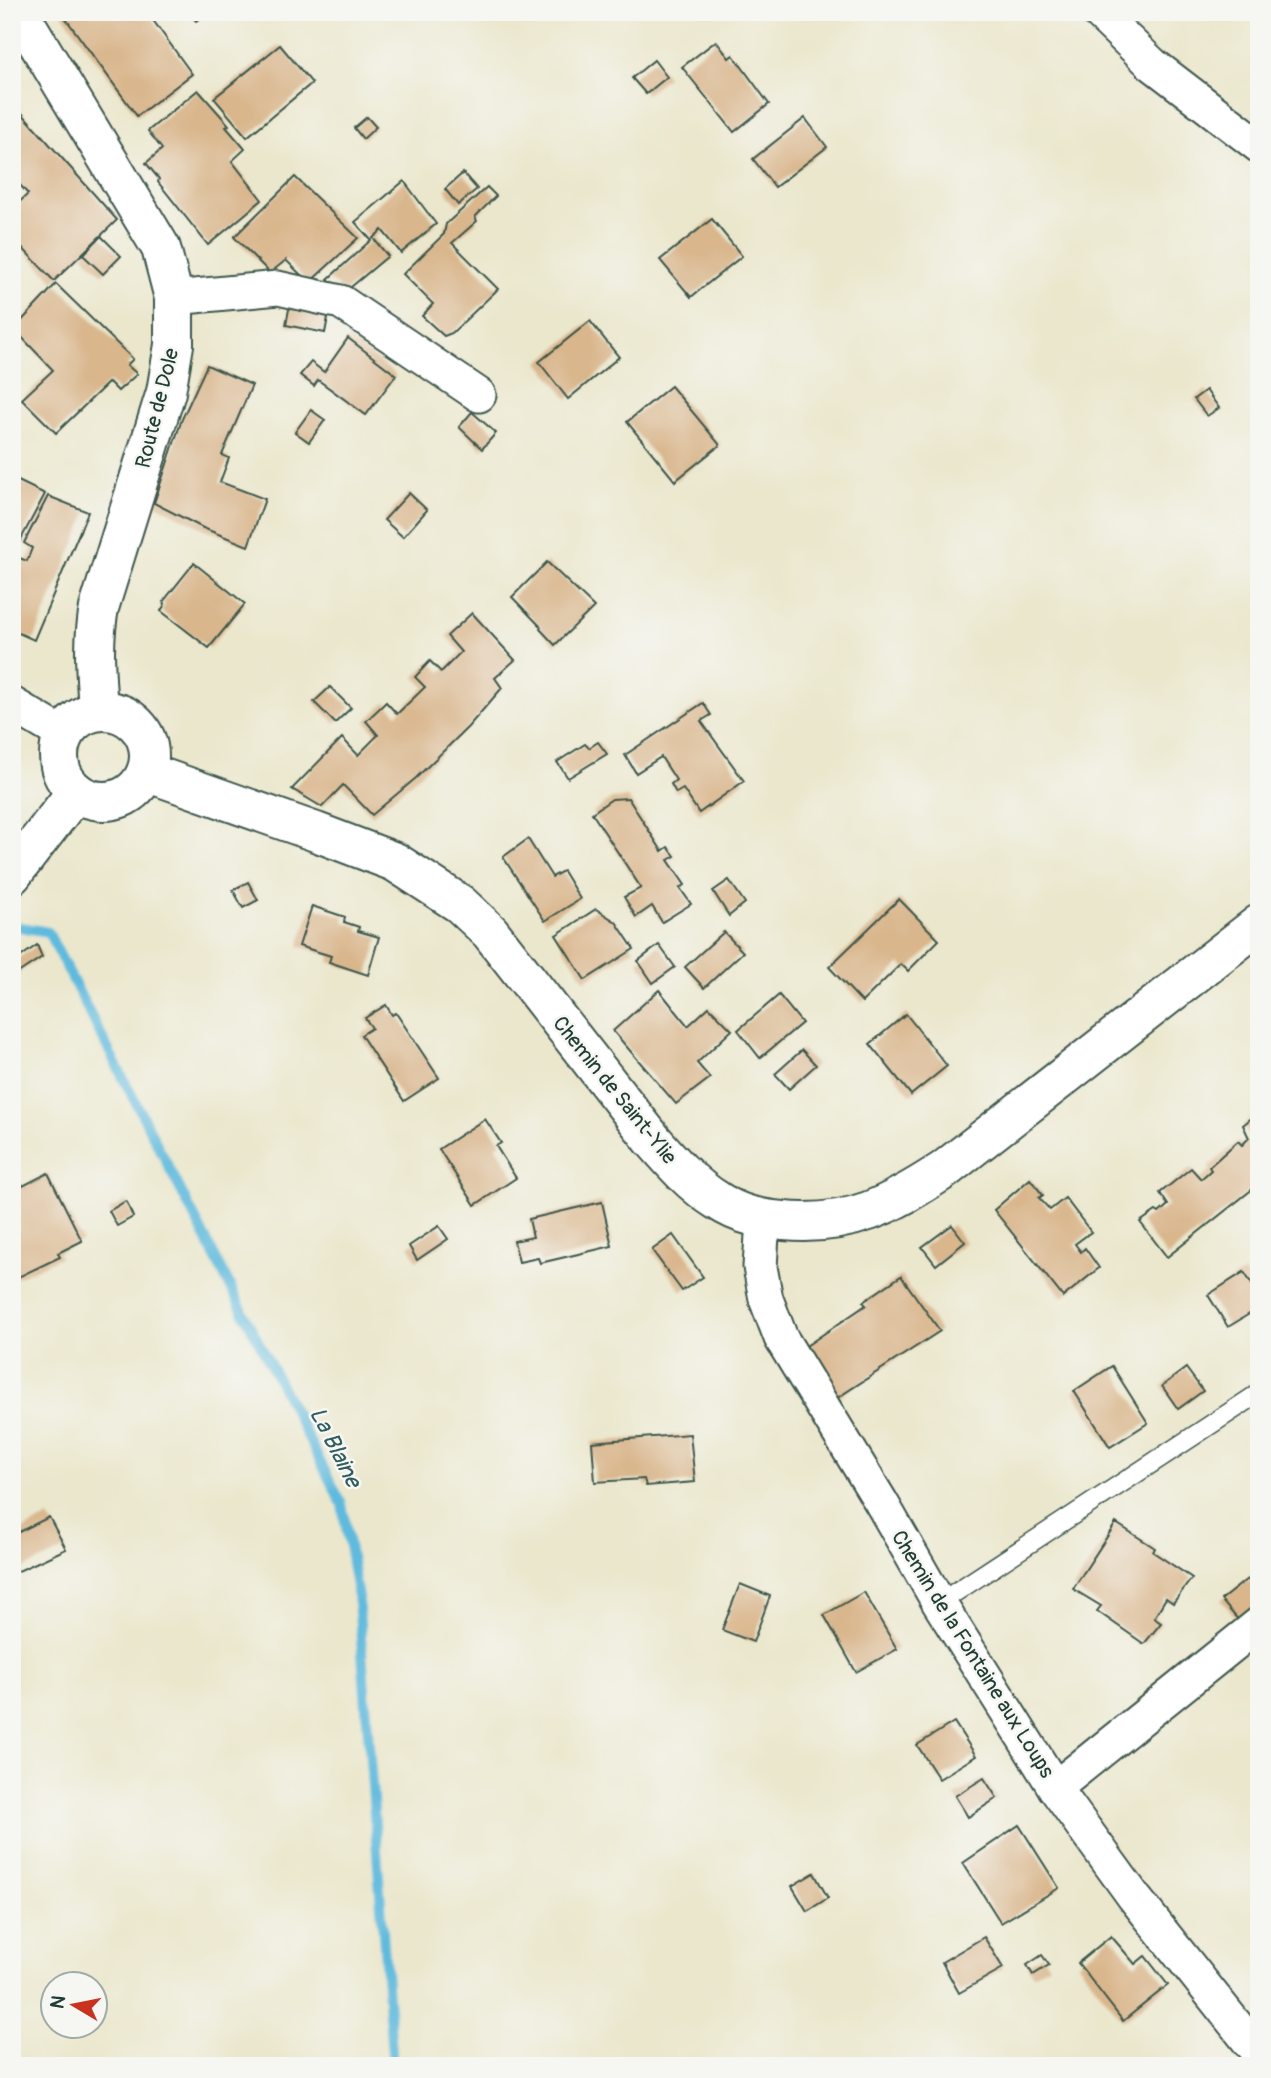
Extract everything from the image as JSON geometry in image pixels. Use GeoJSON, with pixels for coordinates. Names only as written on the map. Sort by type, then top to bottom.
{"type":"FeatureCollection","features":[{"type":"Feature","properties":{"kind":"street","name":"Route de Dole"},"geometry":{"type":"LineString","coordinates":[[19,12],[161,248],[174,298],[174,345],[166,392],[99,608],[94,635],[98,711]]}},
{"type":"Feature","properties":{"kind":"street"},"geometry":{"type":"LineString","coordinates":[[1098,12],[1152,64],[1259,146]]}},
{"type":"Feature","properties":{"kind":"street"},"geometry":{"type":"LineString","coordinates":[[174,298],[278,288],[341,302],[479,396]]}},
{"type":"Feature","properties":{"kind":"street"},"geometry":{"type":"LineString","coordinates":[[12,704],[64,735]]}},
{"type":"Feature","properties":{"kind":"street"},"geometry":{"type":"LineString","coordinates":[[98,711],[120,714],[139,727],[149,748],[146,772],[133,790],[112,800],[100,801],[78,793],[63,773],[60,748],[64,735],[78,719],[98,711]]}},
{"type":"Feature","properties":{"kind":"street","name":"Chemin de Saint-Ylie"},"geometry":{"type":"LineString","coordinates":[[146,772],[395,862],[460,904],[490,932],[680,1171],[719,1202],[740,1213],[763,1219],[824,1222],[849,1218],[897,1200],[944,1170],[1259,924]]}},
{"type":"Feature","properties":{"kind":"street"},"geometry":{"type":"LineString","coordinates":[[12,875],[78,793]]}},
{"type":"Feature","properties":{"kind":"street","name":"Chemin de la Fontaine aux Loups"},"geometry":{"type":"LineString","coordinates":[[763,1219],[760,1267],[766,1299],[781,1338],[939,1603],[1055,1788],[1134,1897],[1259,2054]]}},
{"type":"Feature","properties":{"kind":"street"},"geometry":{"type":"LineString","coordinates":[[1055,1788],[1259,1624]]}},
{"type":"Feature","properties":{"kind":"lane"},"geometry":{"type":"LineString","coordinates":[[939,1603],[1259,1393]]}},
{"type":"Feature","properties":{"kind":"building"},"geometry":{"type":"Polygon","coordinates":[[[61,12],[147,12],[192,74],[137,116],[61,12]]]}},
{"type":"Feature","properties":{"kind":"building"},"geometry":{"type":"Polygon","coordinates":[[[189,12],[209,12],[196,21],[189,12]]]}},
{"type":"Feature","properties":{"kind":"building"},"geometry":{"type":"Polygon","coordinates":[[[716,41],[729,58],[733,55],[769,104],[734,132],[682,67],[716,41]]]}},
{"type":"Feature","properties":{"kind":"building"},"geometry":{"type":"Polygon","coordinates":[[[280,45],[312,83],[247,137],[214,98],[280,45]]]}},
{"type":"Feature","properties":{"kind":"building"},"geometry":{"type":"Polygon","coordinates":[[[654,60],[667,77],[646,94],[632,78],[654,60]]]}},
{"type":"Feature","properties":{"kind":"building"},"geometry":{"type":"Polygon","coordinates":[[[198,90],[229,125],[226,127],[245,149],[232,161],[262,200],[208,245],[146,163],[162,149],[148,131],[198,90]]]}},
{"type":"Feature","properties":{"kind":"building"},"geometry":{"type":"Polygon","coordinates":[[[12,102],[117,220],[54,281],[12,237],[12,209],[28,194],[12,176],[12,102]]]}},
{"type":"Feature","properties":{"kind":"building"},"geometry":{"type":"Polygon","coordinates":[[[367,117],[376,127],[363,139],[354,128],[367,117]]]}},
{"type":"Feature","properties":{"kind":"building"},"geometry":{"type":"Polygon","coordinates":[[[805,118],[827,147],[775,187],[753,159],[805,118]]]}},
{"type":"Feature","properties":{"kind":"building"},"geometry":{"type":"Polygon","coordinates":[[[463,173],[477,189],[458,205],[445,189],[463,173]]]}},
{"type":"Feature","properties":{"kind":"building"},"geometry":{"type":"Polygon","coordinates":[[[295,177],[358,238],[309,283],[286,260],[270,273],[234,237],[295,177]]]}},
{"type":"Feature","properties":{"kind":"building"},"geometry":{"type":"Polygon","coordinates":[[[404,181],[436,224],[401,253],[382,230],[373,238],[388,256],[345,292],[328,279],[371,240],[355,222],[404,181]]]}},
{"type":"Feature","properties":{"kind":"building"},"geometry":{"type":"Polygon","coordinates":[[[487,187],[496,196],[475,217],[477,221],[452,243],[498,289],[452,333],[444,336],[422,316],[433,304],[403,274],[444,234],[446,224],[487,187]]]}},
{"type":"Feature","properties":{"kind":"building"},"geometry":{"type":"Polygon","coordinates":[[[712,219],[742,256],[691,297],[660,260],[712,219]]]}},
{"type":"Feature","properties":{"kind":"building"},"geometry":{"type":"Polygon","coordinates":[[[101,236],[121,256],[103,274],[83,255],[101,236]]]}},
{"type":"Feature","properties":{"kind":"building"},"geometry":{"type":"Polygon","coordinates":[[[56,284],[133,359],[127,365],[137,374],[118,391],[109,382],[56,433],[22,399],[53,370],[14,329],[56,284]]]}},
{"type":"Feature","properties":{"kind":"building"},"geometry":{"type":"Polygon","coordinates":[[[290,304],[329,312],[325,333],[286,325],[290,304]]]}},
{"type":"Feature","properties":{"kind":"building"},"geometry":{"type":"Polygon","coordinates":[[[590,321],[619,357],[568,399],[539,362],[590,321]]]}},
{"type":"Feature","properties":{"kind":"building"},"geometry":{"type":"Polygon","coordinates":[[[348,338],[396,375],[366,415],[318,380],[314,386],[300,375],[311,362],[324,372],[348,338]]]}},
{"type":"Feature","properties":{"kind":"building"},"geometry":{"type":"Polygon","coordinates":[[[207,365],[252,385],[222,455],[229,458],[220,482],[265,499],[248,546],[203,528],[154,503],[182,419],[207,365]]]}},
{"type":"Feature","properties":{"kind":"building"},"geometry":{"type":"Polygon","coordinates":[[[671,386],[720,445],[675,481],[627,422],[671,386]]]}},
{"type":"Feature","properties":{"kind":"building"},"geometry":{"type":"Polygon","coordinates":[[[1206,390],[1219,408],[1207,416],[1194,399],[1206,390]]]}},
{"type":"Feature","properties":{"kind":"building"},"geometry":{"type":"Polygon","coordinates":[[[311,410],[325,420],[309,442],[295,432],[311,410]]]}},
{"type":"Feature","properties":{"kind":"building"},"geometry":{"type":"Polygon","coordinates":[[[472,412],[496,433],[482,449],[459,427],[472,412]]]}},
{"type":"Feature","properties":{"kind":"building"},"geometry":{"type":"Polygon","coordinates":[[[12,478],[45,494],[20,541],[12,538],[12,478]]]}},
{"type":"Feature","properties":{"kind":"building"},"geometry":{"type":"Polygon","coordinates":[[[409,493],[427,510],[403,537],[384,520],[409,493]]]}},
{"type":"Feature","properties":{"kind":"building"},"geometry":{"type":"Polygon","coordinates":[[[48,496],[88,512],[34,640],[12,630],[12,555],[27,561],[32,548],[24,543],[48,496]]]}},
{"type":"Feature","properties":{"kind":"building"},"geometry":{"type":"Polygon","coordinates":[[[547,562],[594,607],[555,645],[512,597],[547,562]]]}},
{"type":"Feature","properties":{"kind":"building"},"geometry":{"type":"Polygon","coordinates":[[[194,563],[245,604],[209,648],[161,611],[165,604],[163,602],[194,563]]]}},
{"type":"Feature","properties":{"kind":"building"},"geometry":{"type":"Polygon","coordinates":[[[472,613],[515,660],[495,678],[502,688],[468,727],[416,778],[372,815],[343,785],[322,807],[292,789],[342,738],[358,755],[378,735],[366,721],[386,702],[397,714],[425,687],[415,677],[430,661],[441,672],[461,652],[447,636],[472,613]]]}},
{"type":"Feature","properties":{"kind":"building"},"geometry":{"type":"Polygon","coordinates":[[[330,687],[351,708],[335,723],[314,702],[330,687]]]}},
{"type":"Feature","properties":{"kind":"building"},"geometry":{"type":"Polygon","coordinates":[[[703,703],[711,715],[701,721],[744,781],[699,813],[683,789],[676,793],[671,784],[676,780],[661,757],[636,773],[625,755],[703,703]]]}},
{"type":"Feature","properties":{"kind":"building"},"geometry":{"type":"Polygon","coordinates":[[[598,742],[607,754],[568,778],[557,762],[585,744],[589,748],[598,742]]]}},
{"type":"Feature","properties":{"kind":"building"},"geometry":{"type":"Polygon","coordinates":[[[628,798],[662,851],[668,847],[675,856],[668,860],[685,885],[680,888],[691,904],[662,922],[652,906],[636,917],[624,897],[641,888],[592,813],[612,799],[628,798]]]}},
{"type":"Feature","properties":{"kind":"building"},"geometry":{"type":"Polygon","coordinates":[[[528,839],[552,877],[563,871],[580,899],[545,921],[503,857],[528,839]]]}},
{"type":"Feature","properties":{"kind":"building"},"geometry":{"type":"Polygon","coordinates":[[[729,880],[745,903],[729,916],[713,891],[729,880]]]}},
{"type":"Feature","properties":{"kind":"building"},"geometry":{"type":"Polygon","coordinates":[[[248,882],[258,900],[243,908],[233,890],[248,882]]]}},
{"type":"Feature","properties":{"kind":"building"},"geometry":{"type":"Polygon","coordinates":[[[899,899],[939,940],[908,971],[901,964],[862,1002],[829,967],[899,899]]]}},
{"type":"Feature","properties":{"kind":"building"},"geometry":{"type":"Polygon","coordinates":[[[312,906],[345,917],[344,922],[359,927],[358,931],[379,937],[368,975],[329,962],[331,956],[299,946],[312,906]]]}},
{"type":"Feature","properties":{"kind":"building"},"geometry":{"type":"Polygon","coordinates":[[[596,909],[616,922],[634,949],[585,980],[556,935],[596,909]]]}},
{"type":"Feature","properties":{"kind":"building"},"geometry":{"type":"Polygon","coordinates":[[[724,932],[743,952],[704,988],[685,967],[724,932]]]}},
{"type":"Feature","properties":{"kind":"building"},"geometry":{"type":"Polygon","coordinates":[[[37,945],[42,957],[12,977],[12,963],[37,945]]]}},
{"type":"Feature","properties":{"kind":"building"},"geometry":{"type":"Polygon","coordinates":[[[659,945],[675,967],[653,983],[638,961],[659,945]]]}},
{"type":"Feature","properties":{"kind":"building"},"geometry":{"type":"Polygon","coordinates":[[[659,990],[688,1026],[709,1007],[732,1030],[697,1063],[710,1078],[676,1104],[613,1031],[659,990]]]}},
{"type":"Feature","properties":{"kind":"building"},"geometry":{"type":"Polygon","coordinates":[[[779,995],[802,1023],[760,1058],[738,1030],[779,995]]]}},
{"type":"Feature","properties":{"kind":"building"},"geometry":{"type":"Polygon","coordinates":[[[386,1005],[392,1015],[396,1013],[439,1078],[404,1101],[361,1035],[372,1028],[365,1018],[386,1005]]]}},
{"type":"Feature","properties":{"kind":"building"},"geometry":{"type":"Polygon","coordinates":[[[906,1014],[947,1066],[911,1095],[870,1044],[906,1014]]]}},
{"type":"Feature","properties":{"kind":"building"},"geometry":{"type":"Polygon","coordinates":[[[802,1050],[816,1065],[789,1089],[775,1074],[802,1050]]]}},
{"type":"Feature","properties":{"kind":"building"},"geometry":{"type":"Polygon","coordinates":[[[1259,1112],[1259,1184],[1167,1257],[1140,1222],[1156,1211],[1159,1213],[1168,1205],[1160,1193],[1191,1168],[1201,1179],[1211,1170],[1209,1167],[1238,1141],[1242,1145],[1249,1138],[1243,1125],[1259,1112]]]}},
{"type":"Feature","properties":{"kind":"building"},"geometry":{"type":"Polygon","coordinates":[[[485,1119],[501,1143],[496,1146],[516,1178],[475,1205],[439,1149],[485,1119]]]}},
{"type":"Feature","properties":{"kind":"building"},"geometry":{"type":"Polygon","coordinates":[[[48,1173],[82,1241],[58,1253],[60,1257],[12,1280],[12,1189],[48,1173]]]}},
{"type":"Feature","properties":{"kind":"building"},"geometry":{"type":"Polygon","coordinates":[[[1030,1179],[1043,1195],[1039,1198],[1050,1210],[1065,1198],[1091,1232],[1075,1244],[1081,1252],[1085,1248],[1099,1268],[1063,1297],[994,1210],[1030,1179]]]}},
{"type":"Feature","properties":{"kind":"building"},"geometry":{"type":"Polygon","coordinates":[[[126,1201],[133,1217],[117,1226],[109,1211],[126,1201]]]}},
{"type":"Feature","properties":{"kind":"building"},"geometry":{"type":"Polygon","coordinates":[[[602,1202],[612,1246],[540,1263],[538,1258],[519,1262],[514,1241],[533,1237],[529,1219],[602,1202]]]}},
{"type":"Feature","properties":{"kind":"building"},"geometry":{"type":"Polygon","coordinates":[[[952,1225],[965,1242],[936,1265],[922,1247],[952,1225]]]}},
{"type":"Feature","properties":{"kind":"building"},"geometry":{"type":"Polygon","coordinates":[[[439,1226],[448,1239],[417,1260],[409,1246],[439,1226]]]}},
{"type":"Feature","properties":{"kind":"building"},"geometry":{"type":"Polygon","coordinates":[[[673,1235],[703,1277],[682,1291],[652,1250],[673,1235]]]}},
{"type":"Feature","properties":{"kind":"building"},"geometry":{"type":"Polygon","coordinates":[[[1244,1272],[1259,1295],[1259,1308],[1228,1327],[1208,1295],[1244,1272]]]}},
{"type":"Feature","properties":{"kind":"building"},"geometry":{"type":"Polygon","coordinates":[[[901,1276],[940,1331],[837,1398],[806,1346],[866,1305],[863,1302],[901,1276]]]}},
{"type":"Feature","properties":{"kind":"building"},"geometry":{"type":"Polygon","coordinates":[[[1112,1366],[1148,1423],[1110,1447],[1074,1391],[1112,1366]]]}},
{"type":"Feature","properties":{"kind":"building"},"geometry":{"type":"Polygon","coordinates":[[[1186,1368],[1203,1391],[1178,1409],[1162,1386],[1186,1368]]]}},
{"type":"Feature","properties":{"kind":"building"},"geometry":{"type":"Polygon","coordinates":[[[690,1434],[695,1482],[646,1486],[644,1479],[595,1482],[592,1442],[690,1434]]]}},
{"type":"Feature","properties":{"kind":"building"},"geometry":{"type":"Polygon","coordinates":[[[49,1517],[66,1549],[12,1574],[12,1528],[15,1534],[49,1517]]]}},
{"type":"Feature","properties":{"kind":"building"},"geometry":{"type":"Polygon","coordinates":[[[1116,1523],[1155,1548],[1153,1552],[1192,1578],[1173,1603],[1166,1598],[1154,1618],[1161,1623],[1144,1644],[1097,1611],[1101,1606],[1073,1589],[1116,1523]]]}},
{"type":"Feature","properties":{"kind":"building"},"geometry":{"type":"Polygon","coordinates":[[[1259,1576],[1259,1607],[1240,1622],[1221,1600],[1247,1579],[1251,1583],[1259,1576]]]}},
{"type":"Feature","properties":{"kind":"building"},"geometry":{"type":"Polygon","coordinates":[[[740,1584],[770,1596],[753,1642],[722,1630],[740,1584]]]}},
{"type":"Feature","properties":{"kind":"building"},"geometry":{"type":"Polygon","coordinates":[[[864,1592],[897,1649],[856,1672],[824,1615],[864,1592]]]}},
{"type":"Feature","properties":{"kind":"building"},"geometry":{"type":"Polygon","coordinates":[[[954,1722],[976,1756],[939,1779],[917,1745],[954,1722]]]}},
{"type":"Feature","properties":{"kind":"building"},"geometry":{"type":"Polygon","coordinates":[[[984,1778],[997,1798],[968,1817],[955,1796],[984,1778]]]}},
{"type":"Feature","properties":{"kind":"building"},"geometry":{"type":"Polygon","coordinates":[[[1019,1825],[1059,1888],[1001,1923],[963,1863],[1019,1825]]]}},
{"type":"Feature","properties":{"kind":"building"},"geometry":{"type":"Polygon","coordinates":[[[814,1873],[828,1898],[807,1911],[792,1886],[814,1873]]]}},
{"type":"Feature","properties":{"kind":"building"},"geometry":{"type":"Polygon","coordinates":[[[1111,1936],[1135,1964],[1145,1956],[1168,1985],[1123,2021],[1078,1963],[1111,1936]]]}},
{"type":"Feature","properties":{"kind":"building"},"geometry":{"type":"Polygon","coordinates":[[[984,1937],[1003,1968],[959,1993],[942,1962],[984,1937]]]}},
{"type":"Feature","properties":{"kind":"building"},"geometry":{"type":"Polygon","coordinates":[[[1042,1955],[1049,1965],[1033,1975],[1027,1965],[1042,1955]]]}},
{"type":"Feature","properties":{"kind":"waterway","name":"La Blaine"},"geometry":{"type":"LineString","coordinates":[[21,927],[48,932],[342,1504],[358,1598],[393,2066]]}}]}
